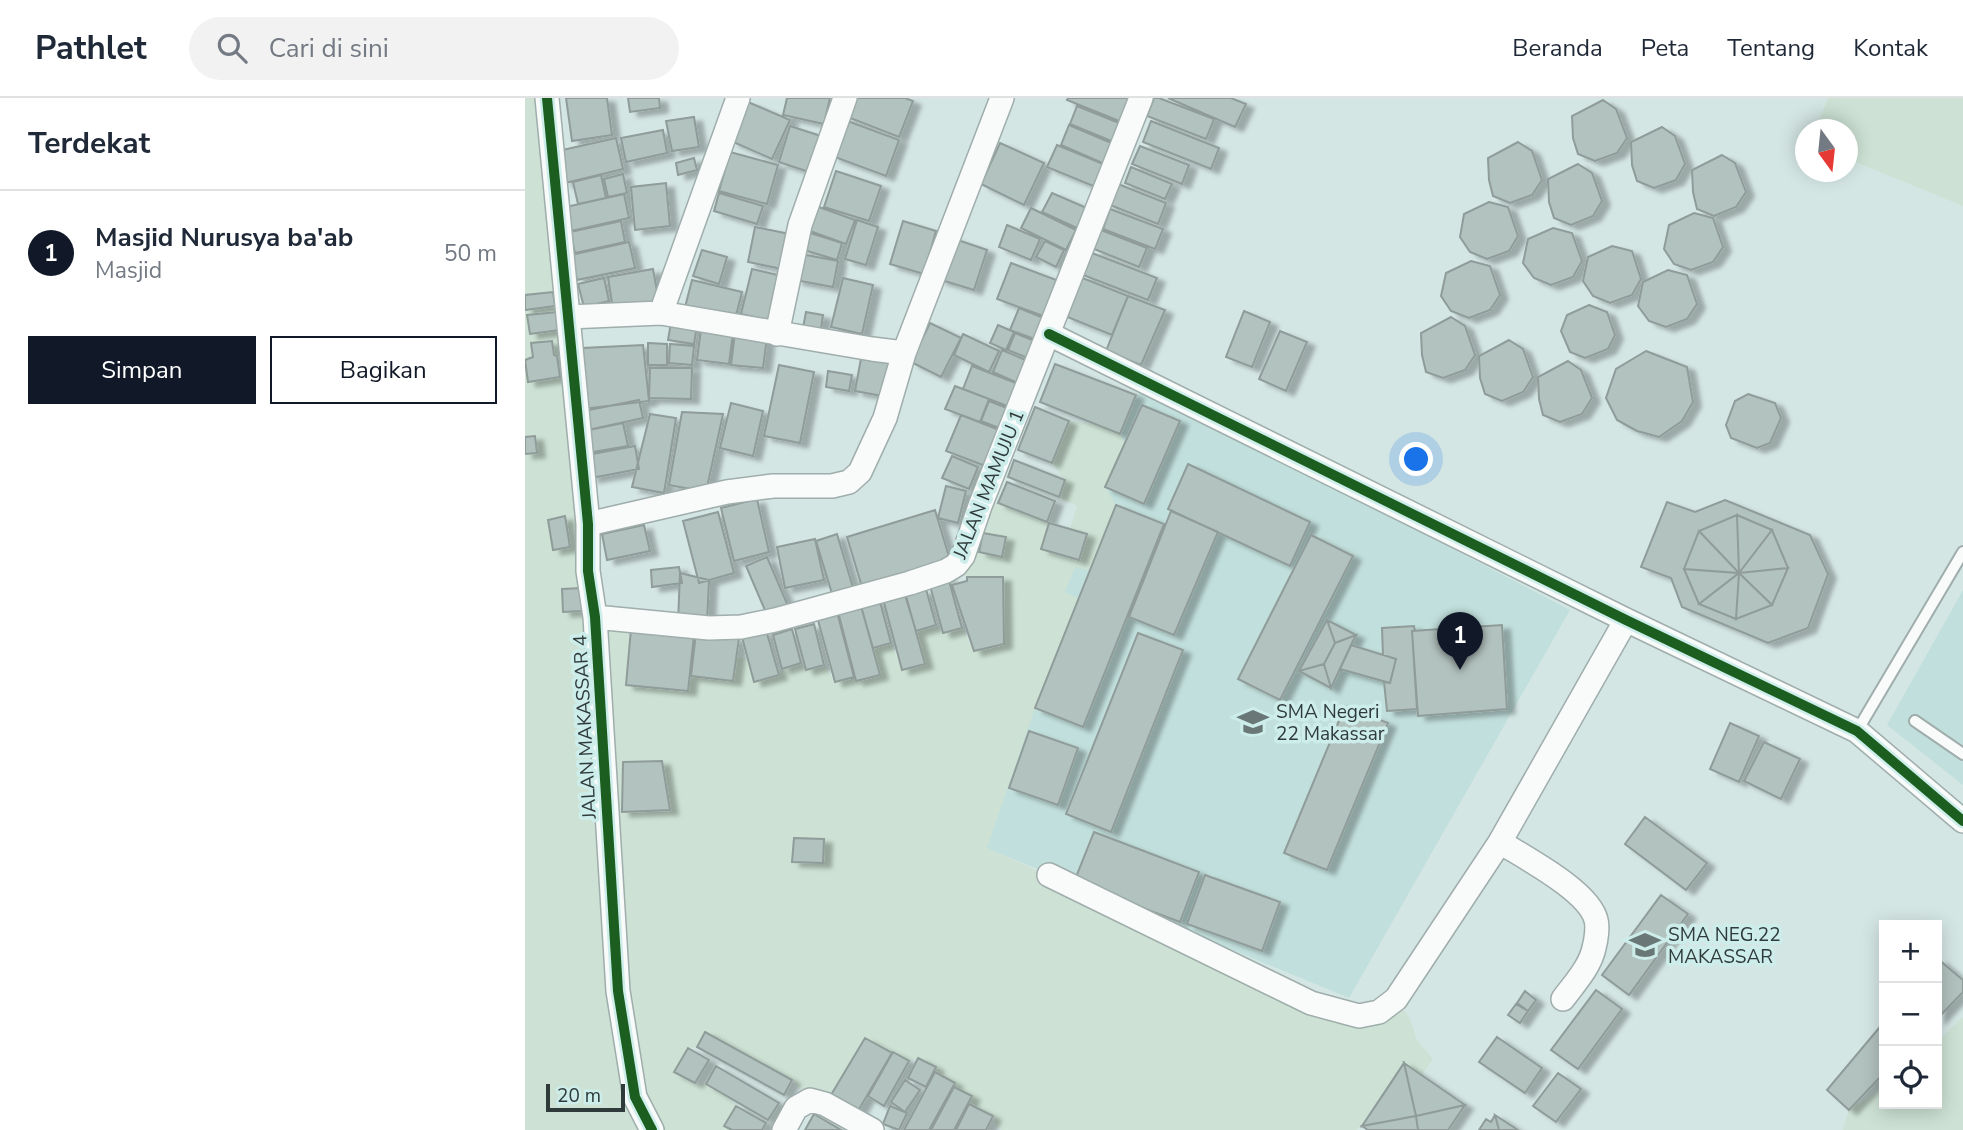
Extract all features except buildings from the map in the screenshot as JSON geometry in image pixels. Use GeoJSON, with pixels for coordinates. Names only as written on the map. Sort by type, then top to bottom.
{"type":"FeatureCollection","features":[{"type":"Feature","properties":{"kind":"street","name":"JALAN MAKASSAR 4"},"geometry":{"type":"LineString","coordinates":[[547,98],[588,524],[588,571],[595,617],[618,991],[635,1097],[652,1130]]}},
{"type":"Feature","properties":{"kind":"street"},"geometry":{"type":"LineString","coordinates":[[661,313],[737,98]]}},
{"type":"Feature","properties":{"kind":"street"},"geometry":{"type":"LineString","coordinates":[[777,334],[800,225],[845,98]]}},
{"type":"Feature","properties":{"kind":"street"},"geometry":{"type":"LineString","coordinates":[[588,524],[727,492],[773,486],[832,486],[849,482],[860,472],[885,418],[904,353],[1002,98]]}},
{"type":"Feature","properties":{"kind":"street","name":"JALAN MAMUJU 1"},"geometry":{"type":"LineString","coordinates":[[595,617],[709,628],[741,627],[910,583],[956,565],[963,556],[980,506],[1141,98]]}},
{"type":"Feature","properties":{"kind":"street"},"geometry":{"type":"LineString","coordinates":[[568,317],[661,313],[904,353]]}},
{"type":"Feature","properties":{"kind":"street"},"geometry":{"type":"LineString","coordinates":[[1049,334],[1626,620],[1857,731],[1963,821]]}},
{"type":"Feature","properties":{"kind":"street"},"geometry":{"type":"LineString","coordinates":[[1049,875],[1311,1003],[1359,1016],[1379,1012],[1396,999],[1500,842],[1626,620]]}},
{"type":"Feature","properties":{"kind":"street"},"geometry":{"type":"LineString","coordinates":[[1500,842],[1565,884],[1585,901],[1596,921],[1594,949],[1581,974],[1563,999]]}},
{"type":"Feature","properties":{"kind":"street"},"geometry":{"type":"LineString","coordinates":[[784,1130],[796,1108],[810,1100],[825,1104],[872,1130]]}},
{"type":"Feature","properties":{"kind":"lane"},"geometry":{"type":"LineString","coordinates":[[1857,731],[1963,552]]}},
{"type":"Feature","properties":{"kind":"lane"},"geometry":{"type":"LineString","coordinates":[[1915,721],[1963,754]]}},
{"type":"Feature","properties":{"kind":"shaded area","name":"SMA Negeri 22 Makassar"},"geometry":{"type":"Polygon","coordinates":[[[1142,387],[1570,610],[1349,998],[955,835],[1104,455],[1142,387]]]}},
{"type":"Feature","properties":{"kind":"shaded area"},"geometry":{"type":"Polygon","coordinates":[[[1963,590],[1963,785],[1887,725],[1963,590]]]}},
{"type":"Feature","properties":{"kind":"green space"},"geometry":{"type":"Polygon","coordinates":[[[525,98],[547,98],[595,617],[631,621],[688,691],[691,676],[733,681],[736,658],[747,658],[754,682],[778,675],[782,669],[801,663],[806,670],[824,665],[835,682],[854,677],[857,681],[880,675],[873,648],[891,643],[902,670],[924,664],[916,631],[936,625],[943,633],[962,628],[974,651],[1003,644],[1003,577],[967,577],[956,565],[980,506],[998,503],[1049,523],[1042,549],[1079,560],[1087,534],[1070,529],[1077,506],[1059,497],[1065,480],[1052,463],[1069,421],[1099,425],[1120,434],[1125,443],[1105,487],[1116,505],[1090,571],[1075,567],[1065,592],[1079,599],[1035,708],[987,848],[1359,1016],[1396,999],[1410,1019],[1417,1040],[1433,1059],[1421,1076],[1404,1064],[1357,1130],[1002,1130],[997,1127],[993,1116],[969,1104],[971,1096],[954,1087],[955,1082],[935,1072],[936,1067],[918,1058],[909,1061],[866,1038],[831,1095],[810,1100],[792,1080],[697,1047],[688,1048],[674,1072],[695,1083],[706,1084],[730,1099],[736,1106],[725,1126],[732,1130],[525,1130],[525,98]]]}},
{"type":"Feature","properties":{"kind":"green space"},"geometry":{"type":"Polygon","coordinates":[[[1828,98],[1963,98],[1963,206],[1858,163],[1858,119],[1820,119],[1828,98]]]}},
{"type":"Feature","properties":{"kind":"green space"},"geometry":{"type":"Polygon","coordinates":[[[1963,1017],[1963,1130],[1843,1130],[1849,1110],[1879,1092],[1879,1109],[1942,1109],[1942,1037],[1963,1017]]]}},
{"type":"Feature","properties":{"kind":"cycle path"},"geometry":{"type":"LineString","coordinates":[[547,98],[588,524],[588,571],[595,617],[618,991],[635,1097],[652,1130]]}},
{"type":"Feature","properties":{"kind":"cycle path"},"geometry":{"type":"LineString","coordinates":[[1049,334],[1626,620],[1857,731],[1963,821]]}},
{"type":"Feature","properties":{"kind":"place","name":"Masjid Nurusya ba'ab"},"geometry":{"type":"Point","coordinates":[1460,670]}},
{"type":"Feature","properties":{"kind":"place","name":"SMA Negeri 22 Makassar"},"geometry":{"type":"Point","coordinates":[1253,722]}},
{"type":"Feature","properties":{"kind":"place","name":"SMA NEG.22 MAKASSAR"},"geometry":{"type":"Point","coordinates":[1645,945]}}]}
